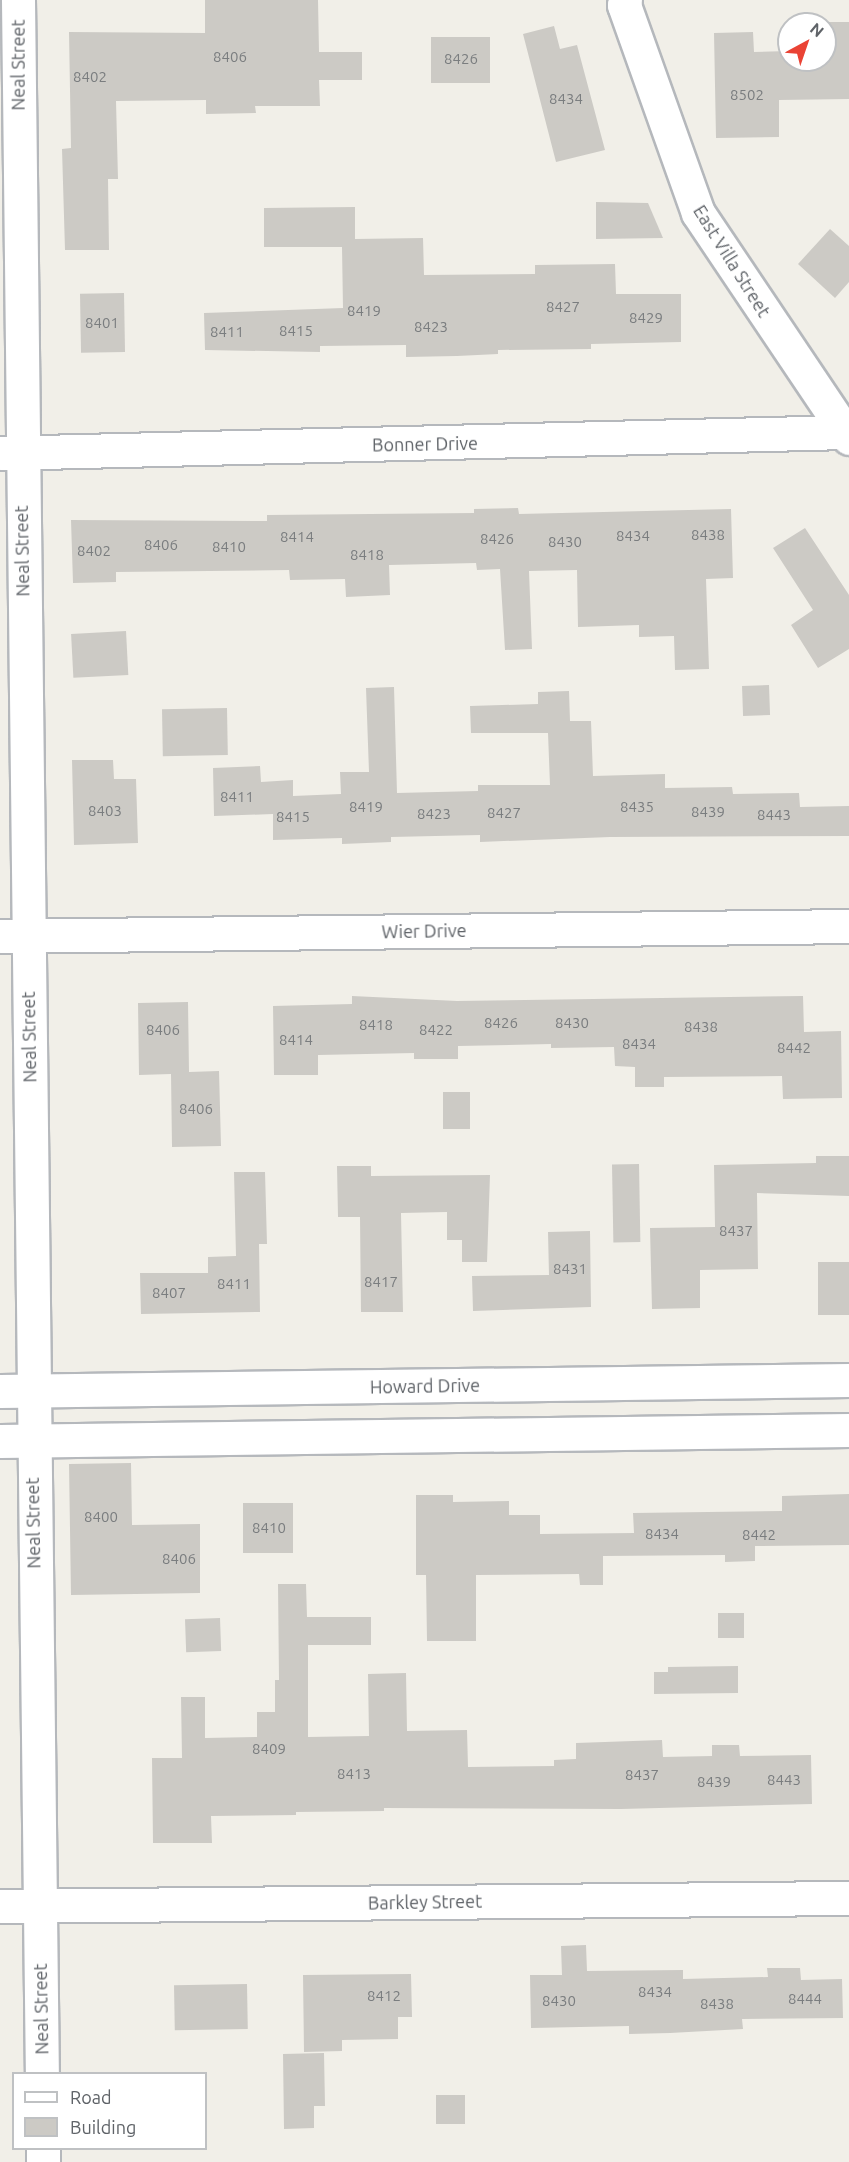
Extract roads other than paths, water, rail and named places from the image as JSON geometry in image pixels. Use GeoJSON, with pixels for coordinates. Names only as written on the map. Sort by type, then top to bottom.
{"type":"FeatureCollection","features":[{"type":"Feature","properties":{"kind":"street","name":"Neal Street"},"geometry":{"type":"LineString","coordinates":[[18,0],[10,453],[14,936],[33,1391],[42,2072]]}},
{"type":"Feature","properties":{"kind":"street","name":"East Villa Street"},"geometry":{"type":"LineString","coordinates":[[625,0],[624,5],[698,213],[848,434]]}},
{"type":"Feature","properties":{"kind":"street","name":"Bonner Drive"},"geometry":{"type":"LineString","coordinates":[[10,453],[848,434]]}},
{"type":"Feature","properties":{"kind":"street","name":"Wier Drive"},"geometry":{"type":"LineString","coordinates":[[14,936],[849,926]]}},
{"type":"Feature","properties":{"kind":"street","name":"Howard Drive"},"geometry":{"type":"LineString","coordinates":[[0,1391],[849,1380]]}},
{"type":"Feature","properties":{"kind":"street"},"geometry":{"type":"LineString","coordinates":[[540,1384],[541,1434]]}},
{"type":"Feature","properties":{"kind":"street"},"geometry":{"type":"LineString","coordinates":[[0,1441],[849,1430]]}},
{"type":"Feature","properties":{"kind":"street","name":"Barkley Street"},"geometry":{"type":"LineString","coordinates":[[0,1906],[849,1898]]}}]}
